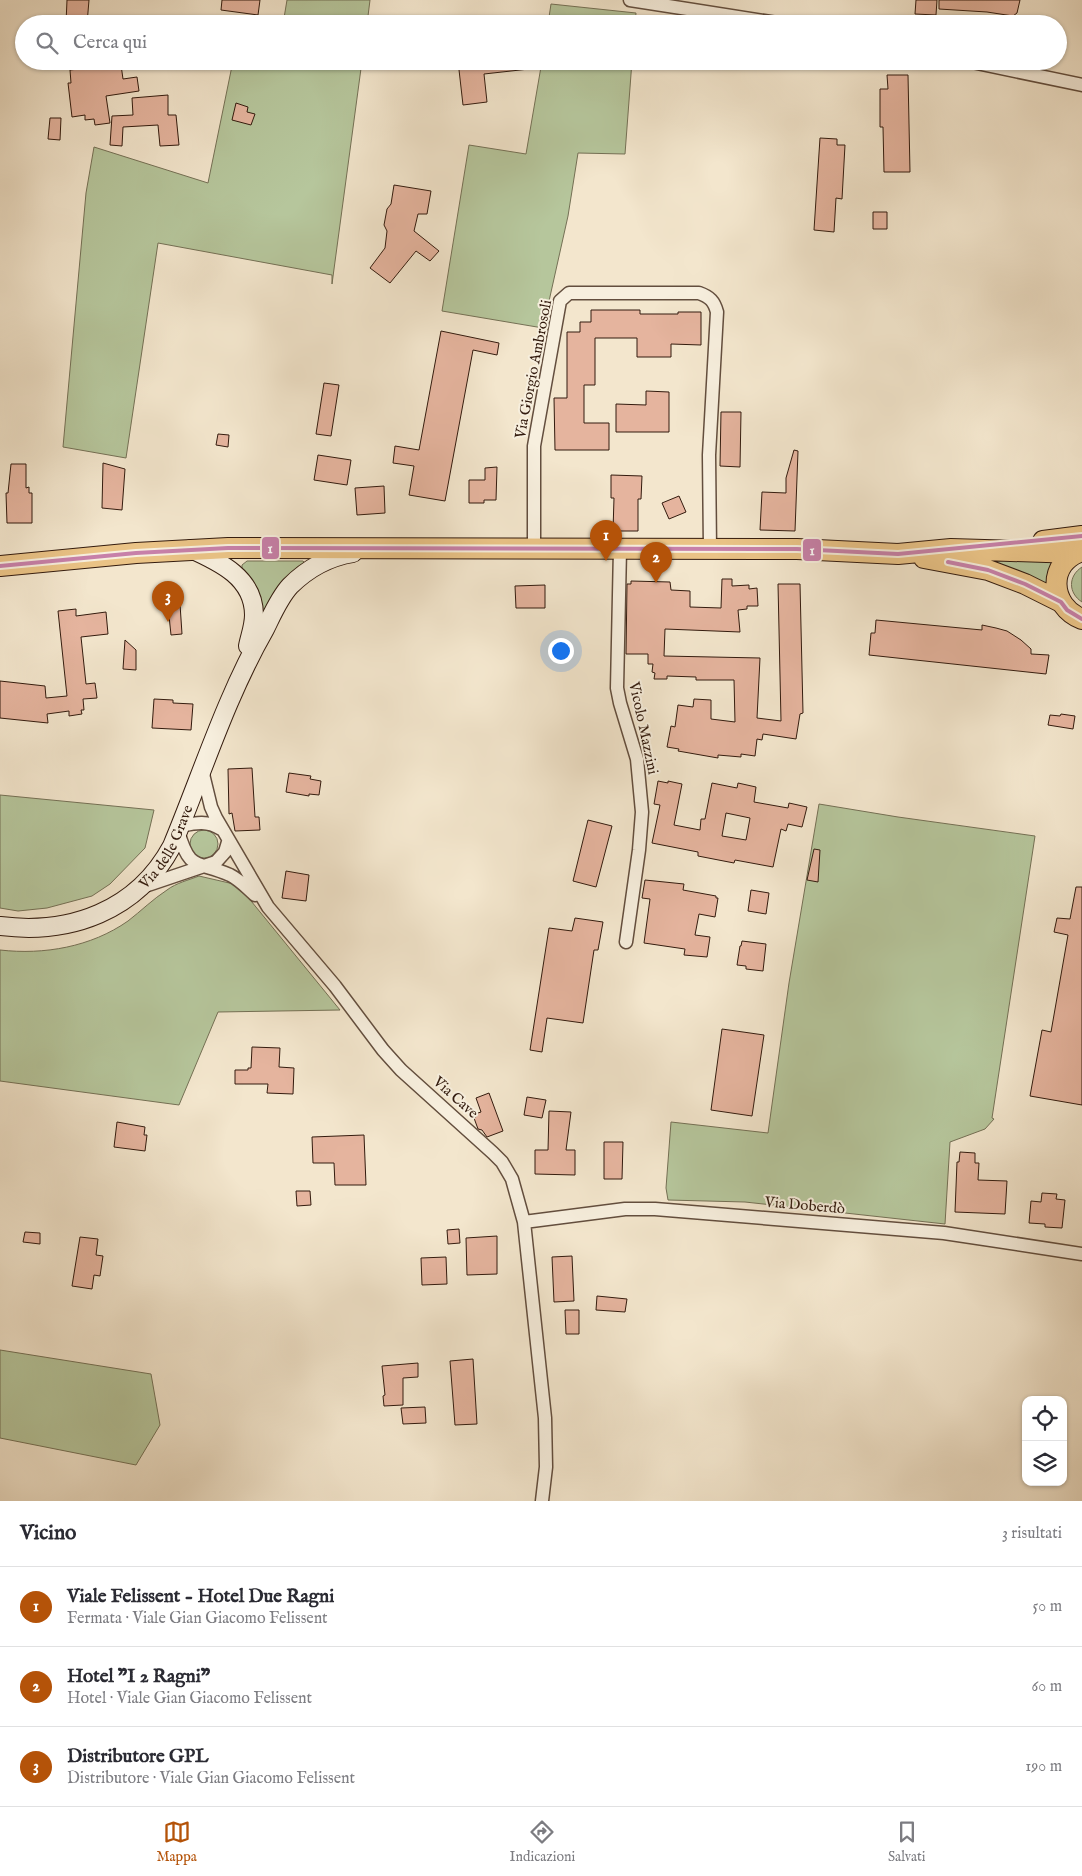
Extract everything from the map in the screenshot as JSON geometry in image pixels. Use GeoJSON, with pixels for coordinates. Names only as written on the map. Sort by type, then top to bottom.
{"type":"FeatureCollection","features":[{"type":"Feature","properties":{"kind":"main road"},"geometry":{"type":"LineString","coordinates":[[898,554],[952,549],[1080,546]]}},
{"type":"Feature","properties":{"kind":"main road"},"geometry":{"type":"LineString","coordinates":[[1080,546],[1062,565],[1056,584],[1061,602],[1067,610],[1082,619]]}},
{"type":"Feature","properties":{"kind":"main road"},"geometry":{"type":"LineString","coordinates":[[0,566],[190,549],[280,547],[797,549],[898,554],[988,570],[1025,584],[1061,602]]}},
{"type":"Feature","properties":{"kind":"main road","name":"Via delle Grave"},"geometry":{"type":"LineString","coordinates":[[0,926],[36,928],[73,924],[107,911],[142,887],[164,861],[179,829],[245,664],[282,596],[306,572],[322,562],[340,556],[383,548]]}},
{"type":"Feature","properties":{"kind":"main road","name":"Via delle Grave"},"geometry":{"type":"LineString","coordinates":[[190,549],[225,565],[240,579],[249,594],[254,614],[245,664]]}},
{"type":"Feature","properties":{"kind":"street"},"geometry":{"type":"LineString","coordinates":[[630,0],[724,15]]}},
{"type":"Feature","properties":{"kind":"street"},"geometry":{"type":"LineString","coordinates":[[1010,70],[1082,85]]}},
{"type":"Feature","properties":{"kind":"street","name":"Via Giorgio Ambrosoli"},"geometry":{"type":"LineString","coordinates":[[534,549],[534,446],[560,301],[569,294],[699,294],[708,296],[714,302],[717,312],[709,455],[710,549]]}},
{"type":"Feature","properties":{"kind":"street","name":"Vicolo Mazzini"},"geometry":{"type":"LineString","coordinates":[[620,549],[617,688],[637,759],[642,812],[639,850],[626,942]]}},
{"type":"Feature","properties":{"kind":"street","name":"Via Cave"},"geometry":{"type":"LineString","coordinates":[[202,770],[211,807],[221,829],[268,907],[335,986],[393,1061],[502,1162],[509,1174],[516,1191],[524,1222],[545,1418],[546,1467],[542,1501]]}},
{"type":"Feature","properties":{"kind":"street"},"geometry":{"type":"LineString","coordinates":[[221,829],[210,823],[195,823],[179,829],[185,853],[189,858],[202,866],[232,876],[268,907]]}},
{"type":"Feature","properties":{"kind":"street"},"geometry":{"type":"LineString","coordinates":[[142,887],[210,864],[222,857],[228,842]]}},
{"type":"Feature","properties":{"kind":"street","name":"Via Doberdò"},"geometry":{"type":"LineString","coordinates":[[524,1222],[625,1209],[655,1209],[944,1233],[1082,1254]]}},
{"type":"Feature","properties":{"kind":"green space"},"geometry":{"type":"Polygon","coordinates":[[[287,0],[370,0],[368,15],[284,15],[287,0]]]}},
{"type":"Feature","properties":{"kind":"green space"},"geometry":{"type":"Polygon","coordinates":[[[551,4],[636,13],[636,15],[549,15],[551,4]]]}},
{"type":"Feature","properties":{"kind":"green space"},"geometry":{"type":"Polygon","coordinates":[[[231,70],[361,70],[332,284],[332,275],[158,243],[126,458],[63,447],[86,193],[94,147],[208,183],[231,70]]]}},
{"type":"Feature","properties":{"kind":"green space"},"geometry":{"type":"Polygon","coordinates":[[[540,70],[631,70],[625,154],[578,153],[568,216],[543,328],[442,311],[469,145],[526,154],[540,70]]]}},
{"type":"Feature","properties":{"kind":"green space"},"geometry":{"type":"Polygon","coordinates":[[[987,559],[1052,561],[1046,584],[987,559]]]}},
{"type":"Feature","properties":{"kind":"green space"},"geometry":{"type":"Polygon","coordinates":[[[247,561],[303,561],[305,563],[266,611],[261,613],[242,571],[242,565],[247,561]]]}},
{"type":"Feature","properties":{"kind":"green space"},"geometry":{"type":"Polygon","coordinates":[[[1082,567],[1082,602],[1074,594],[1072,580],[1077,571],[1082,567]]]}},
{"type":"Feature","properties":{"kind":"green space"},"geometry":{"type":"Polygon","coordinates":[[[0,795],[154,810],[145,848],[110,884],[92,896],[47,908],[18,911],[0,908],[0,795]]]}},
{"type":"Feature","properties":{"kind":"green space"},"geometry":{"type":"Polygon","coordinates":[[[819,804],[1035,836],[992,1118],[994,1119],[985,1129],[950,1142],[945,1224],[745,1202],[668,1200],[666,1188],[671,1122],[768,1133],[789,983],[819,804]]]}},
{"type":"Feature","properties":{"kind":"green space"},"geometry":{"type":"Polygon","coordinates":[[[204,830],[214,834],[218,844],[214,854],[204,858],[194,854],[190,844],[194,834],[204,830]]]}},
{"type":"Feature","properties":{"kind":"green space"},"geometry":{"type":"Polygon","coordinates":[[[199,876],[238,885],[340,1010],[218,1012],[179,1105],[0,1081],[0,950],[50,950],[83,943],[114,930],[171,888],[199,876]]]}},
{"type":"Feature","properties":{"kind":"green space"},"geometry":{"type":"Polygon","coordinates":[[[0,1350],[151,1374],[160,1425],[136,1465],[0,1438],[0,1350]]]}},
{"type":"Feature","properties":{"kind":"building"},"geometry":{"type":"Polygon","coordinates":[[[67,0],[89,0],[88,15],[66,15],[67,0]]]}},
{"type":"Feature","properties":{"kind":"building"},"geometry":{"type":"Polygon","coordinates":[[[222,0],[260,0],[258,15],[221,10],[222,0]]]}},
{"type":"Feature","properties":{"kind":"building"},"geometry":{"type":"Polygon","coordinates":[[[916,0],[937,0],[936,15],[915,14],[916,0]]]}},
{"type":"Feature","properties":{"kind":"building"},"geometry":{"type":"Polygon","coordinates":[[[939,0],[1020,0],[1017,13],[1014,15],[939,9],[939,0]]]}},
{"type":"Feature","properties":{"kind":"building"},"geometry":{"type":"Polygon","coordinates":[[[70,70],[122,70],[123,79],[137,77],[139,91],[106,96],[110,123],[95,125],[94,119],[85,120],[85,115],[72,117],[68,83],[71,83],[70,70]]]}},
{"type":"Feature","properties":{"kind":"building"},"geometry":{"type":"Polygon","coordinates":[[[459,70],[520,70],[484,74],[487,102],[463,105],[459,70]]]}},
{"type":"Feature","properties":{"kind":"building"},"geometry":{"type":"Polygon","coordinates":[[[887,75],[908,75],[910,172],[884,172],[883,127],[880,127],[880,89],[888,89],[887,75]]]}},
{"type":"Feature","properties":{"kind":"building"},"geometry":{"type":"Polygon","coordinates":[[[168,95],[168,115],[176,115],[179,145],[160,146],[158,125],[123,127],[122,146],[110,145],[112,116],[133,115],[132,98],[168,95]]]}},
{"type":"Feature","properties":{"kind":"building"},"geometry":{"type":"Polygon","coordinates":[[[236,103],[248,107],[247,112],[255,114],[251,125],[232,120],[236,103]]]}},
{"type":"Feature","properties":{"kind":"building"},"geometry":{"type":"Polygon","coordinates":[[[50,118],[61,118],[60,140],[48,139],[50,118]]]}},
{"type":"Feature","properties":{"kind":"building"},"geometry":{"type":"Polygon","coordinates":[[[820,138],[837,139],[837,145],[845,145],[842,199],[836,198],[834,232],[814,230],[820,138]]]}},
{"type":"Feature","properties":{"kind":"building"},"geometry":{"type":"Polygon","coordinates":[[[394,185],[431,191],[427,214],[418,214],[414,231],[439,251],[430,261],[416,251],[390,283],[370,268],[385,248],[387,231],[384,225],[387,209],[391,204],[394,185]]]}},
{"type":"Feature","properties":{"kind":"building"},"geometry":{"type":"Polygon","coordinates":[[[873,212],[887,212],[887,229],[873,229],[873,212]]]}},
{"type":"Feature","properties":{"kind":"building"},"geometry":{"type":"Polygon","coordinates":[[[591,310],[640,310],[640,314],[701,312],[701,345],[671,344],[671,357],[637,357],[637,338],[595,338],[595,385],[584,385],[584,423],[609,423],[609,450],[555,450],[554,398],[567,398],[567,332],[580,332],[580,322],[591,322],[591,310]]]}},
{"type":"Feature","properties":{"kind":"building"},"geometry":{"type":"Polygon","coordinates":[[[441,331],[499,343],[497,355],[473,350],[445,501],[409,495],[414,466],[393,463],[395,446],[419,450],[441,331]]]}},
{"type":"Feature","properties":{"kind":"building"},"geometry":{"type":"Polygon","coordinates":[[[324,383],[339,385],[331,436],[316,434],[324,383]]]}},
{"type":"Feature","properties":{"kind":"building"},"geometry":{"type":"Polygon","coordinates":[[[646,391],[669,392],[669,432],[616,432],[616,404],[646,405],[646,391]]]}},
{"type":"Feature","properties":{"kind":"building"},"geometry":{"type":"Polygon","coordinates":[[[721,412],[741,412],[740,467],[720,466],[721,412]]]}},
{"type":"Feature","properties":{"kind":"building"},"geometry":{"type":"Polygon","coordinates":[[[218,434],[229,435],[228,447],[216,445],[218,434]]]}},
{"type":"Feature","properties":{"kind":"building"},"geometry":{"type":"Polygon","coordinates":[[[794,450],[798,451],[795,531],[760,530],[762,492],[786,493],[786,478],[794,450]]]}},
{"type":"Feature","properties":{"kind":"building"},"geometry":{"type":"Polygon","coordinates":[[[318,455],[351,460],[347,485],[314,480],[318,455]]]}},
{"type":"Feature","properties":{"kind":"building"},"geometry":{"type":"Polygon","coordinates":[[[103,463],[125,469],[122,510],[102,508],[103,463]]]}},
{"type":"Feature","properties":{"kind":"building"},"geometry":{"type":"Polygon","coordinates":[[[11,464],[26,464],[26,488],[29,487],[29,493],[32,493],[32,523],[7,523],[6,493],[8,493],[11,464]]]}},
{"type":"Feature","properties":{"kind":"building"},"geometry":{"type":"Polygon","coordinates":[[[497,467],[496,500],[484,500],[484,503],[469,503],[469,480],[485,480],[485,468],[497,467]]]}},
{"type":"Feature","properties":{"kind":"building"},"geometry":{"type":"Polygon","coordinates":[[[611,475],[642,476],[641,499],[638,499],[638,531],[613,531],[614,498],[611,498],[611,475]]]}},
{"type":"Feature","properties":{"kind":"building"},"geometry":{"type":"Polygon","coordinates":[[[384,486],[385,513],[357,515],[355,488],[384,486]]]}},
{"type":"Feature","properties":{"kind":"building"},"geometry":{"type":"Polygon","coordinates":[[[679,496],[686,512],[669,519],[662,503],[679,496]]]}},
{"type":"Feature","properties":{"kind":"building"},"geometry":{"type":"Polygon","coordinates":[[[722,579],[732,579],[732,586],[749,585],[749,589],[757,588],[758,606],[747,606],[747,609],[738,610],[740,632],[665,629],[664,656],[760,658],[757,718],[781,721],[778,584],[800,584],[803,713],[800,714],[796,739],[763,734],[762,740],[757,739],[755,756],[741,754],[741,757],[718,755],[718,758],[678,751],[679,749],[667,747],[671,726],[675,727],[678,705],[693,707],[694,699],[711,700],[711,719],[735,722],[734,680],[696,680],[696,677],[667,676],[667,679],[654,679],[655,673],[652,672],[653,664],[648,664],[648,654],[626,654],[627,584],[631,584],[631,581],[670,582],[671,590],[690,591],[690,607],[721,608],[722,579]]]}},
{"type":"Feature","properties":{"kind":"building"},"geometry":{"type":"Polygon","coordinates":[[[545,585],[545,608],[516,608],[515,586],[545,585]]]}},
{"type":"Feature","properties":{"kind":"building"},"geometry":{"type":"Polygon","coordinates":[[[179,589],[182,634],[171,635],[164,590],[179,589]]]}},
{"type":"Feature","properties":{"kind":"building"},"geometry":{"type":"Polygon","coordinates":[[[76,609],[76,616],[106,612],[108,634],[81,637],[86,684],[95,683],[97,698],[83,699],[84,710],[81,710],[82,714],[69,716],[69,711],[47,714],[48,723],[0,718],[0,681],[45,686],[46,698],[67,696],[58,611],[76,609]]]}},
{"type":"Feature","properties":{"kind":"building"},"geometry":{"type":"Polygon","coordinates":[[[876,620],[982,630],[982,625],[1007,631],[1031,649],[1031,654],[1049,655],[1046,674],[869,655],[871,633],[875,633],[876,620]]]}},
{"type":"Feature","properties":{"kind":"building"},"geometry":{"type":"Polygon","coordinates":[[[125,640],[136,650],[136,670],[123,669],[125,640]]]}},
{"type":"Feature","properties":{"kind":"building"},"geometry":{"type":"Polygon","coordinates":[[[154,699],[173,700],[173,703],[193,704],[191,730],[152,728],[154,699]]]}},
{"type":"Feature","properties":{"kind":"building"},"geometry":{"type":"Polygon","coordinates":[[[1061,714],[1075,716],[1073,729],[1048,725],[1050,715],[1060,716],[1061,714]]]}},
{"type":"Feature","properties":{"kind":"building"},"geometry":{"type":"Polygon","coordinates":[[[252,768],[255,817],[259,817],[260,830],[235,831],[232,813],[229,814],[228,769],[252,768]]]}},
{"type":"Feature","properties":{"kind":"building"},"geometry":{"type":"Polygon","coordinates":[[[289,773],[311,776],[310,779],[321,781],[319,795],[309,794],[309,796],[286,792],[289,773]]]}},
{"type":"Feature","properties":{"kind":"building"},"geometry":{"type":"Polygon","coordinates":[[[658,781],[682,784],[674,825],[700,830],[701,819],[705,819],[712,783],[737,788],[738,783],[756,787],[754,802],[788,808],[789,803],[807,807],[802,827],[788,824],[786,831],[781,829],[773,867],[735,860],[734,863],[698,856],[698,852],[652,843],[660,805],[654,804],[658,781]],[[726,813],[722,836],[746,840],[750,818],[726,813]]]}},
{"type":"Feature","properties":{"kind":"building"},"geometry":{"type":"Polygon","coordinates":[[[588,820],[612,826],[596,887],[573,881],[588,820]]]}},
{"type":"Feature","properties":{"kind":"building"},"geometry":{"type":"Polygon","coordinates":[[[814,849],[820,850],[818,882],[807,880],[814,849]]]}},
{"type":"Feature","properties":{"kind":"building"},"geometry":{"type":"Polygon","coordinates":[[[286,871],[309,875],[306,901],[282,898],[286,871]]]}},
{"type":"Feature","properties":{"kind":"building"},"geometry":{"type":"Polygon","coordinates":[[[645,880],[684,884],[683,890],[716,896],[718,898],[715,917],[699,914],[695,935],[710,937],[707,957],[684,955],[685,949],[644,943],[650,899],[642,898],[645,880]]]}},
{"type":"Feature","properties":{"kind":"building"},"geometry":{"type":"Polygon","coordinates":[[[1076,887],[1082,887],[1082,1105],[1030,1096],[1042,1030],[1051,1032],[1068,935],[1054,932],[1057,918],[1070,919],[1076,887]]]}},
{"type":"Feature","properties":{"kind":"building"},"geometry":{"type":"Polygon","coordinates":[[[751,890],[769,893],[766,914],[748,911],[751,890]]]}},
{"type":"Feature","properties":{"kind":"building"},"geometry":{"type":"Polygon","coordinates":[[[575,918],[603,922],[598,950],[594,950],[583,1023],[547,1018],[542,1052],[530,1050],[549,928],[572,931],[575,918]]]}},
{"type":"Feature","properties":{"kind":"building"},"geometry":{"type":"Polygon","coordinates":[[[742,941],[766,944],[763,971],[746,969],[746,966],[737,965],[742,941]]]}},
{"type":"Feature","properties":{"kind":"building"},"geometry":{"type":"Polygon","coordinates":[[[722,1029],[764,1035],[752,1116],[711,1110],[722,1029]]]}},
{"type":"Feature","properties":{"kind":"building"},"geometry":{"type":"Polygon","coordinates":[[[252,1047],[280,1048],[279,1067],[294,1068],[293,1094],[267,1093],[268,1084],[235,1084],[235,1070],[248,1070],[248,1068],[251,1068],[252,1047]]]}},
{"type":"Feature","properties":{"kind":"building"},"geometry":{"type":"Polygon","coordinates":[[[489,1093],[503,1131],[487,1137],[482,1130],[478,1129],[474,1118],[476,1117],[475,1114],[481,1112],[476,1098],[489,1093]]]}},
{"type":"Feature","properties":{"kind":"building"},"geometry":{"type":"Polygon","coordinates":[[[527,1097],[546,1100],[542,1118],[524,1115],[527,1097]]]}},
{"type":"Feature","properties":{"kind":"building"},"geometry":{"type":"Polygon","coordinates":[[[549,1111],[571,1112],[566,1150],[575,1150],[575,1175],[535,1174],[535,1150],[548,1150],[549,1111]]]}},
{"type":"Feature","properties":{"kind":"building"},"geometry":{"type":"Polygon","coordinates":[[[117,1122],[145,1127],[144,1135],[147,1135],[145,1151],[114,1147],[117,1122]]]}},
{"type":"Feature","properties":{"kind":"building"},"geometry":{"type":"Polygon","coordinates":[[[364,1135],[366,1185],[335,1185],[334,1163],[313,1163],[312,1137],[364,1135]]]}},
{"type":"Feature","properties":{"kind":"building"},"geometry":{"type":"Polygon","coordinates":[[[604,1142],[623,1142],[622,1179],[604,1179],[604,1142]]]}},
{"type":"Feature","properties":{"kind":"building"},"geometry":{"type":"Polygon","coordinates":[[[960,1152],[975,1153],[975,1163],[979,1163],[978,1180],[1007,1181],[1005,1214],[955,1212],[957,1162],[959,1162],[960,1152]]]}},
{"type":"Feature","properties":{"kind":"building"},"geometry":{"type":"Polygon","coordinates":[[[296,1191],[310,1191],[311,1205],[297,1206],[296,1191]]]}},
{"type":"Feature","properties":{"kind":"building"},"geometry":{"type":"Polygon","coordinates":[[[1042,1193],[1057,1194],[1056,1199],[1065,1200],[1062,1228],[1045,1227],[1045,1224],[1029,1223],[1031,1201],[1041,1202],[1042,1193]]]}},
{"type":"Feature","properties":{"kind":"building"},"geometry":{"type":"Polygon","coordinates":[[[459,1229],[460,1243],[448,1244],[447,1230],[459,1229]]]}},
{"type":"Feature","properties":{"kind":"building"},"geometry":{"type":"Polygon","coordinates":[[[25,1232],[40,1233],[40,1244],[23,1242],[25,1232]]]}},
{"type":"Feature","properties":{"kind":"building"},"geometry":{"type":"Polygon","coordinates":[[[497,1236],[497,1274],[467,1275],[466,1238],[497,1236]]]}},
{"type":"Feature","properties":{"kind":"building"},"geometry":{"type":"Polygon","coordinates":[[[80,1237],[98,1239],[96,1255],[103,1256],[100,1276],[94,1275],[92,1289],[72,1286],[80,1237]]]}},
{"type":"Feature","properties":{"kind":"building"},"geometry":{"type":"Polygon","coordinates":[[[572,1256],[574,1301],[554,1302],[552,1257],[572,1256]]]}},
{"type":"Feature","properties":{"kind":"building"},"geometry":{"type":"Polygon","coordinates":[[[446,1257],[447,1284],[422,1285],[421,1258],[446,1257]]]}},
{"type":"Feature","properties":{"kind":"building"},"geometry":{"type":"Polygon","coordinates":[[[597,1296],[627,1299],[625,1312],[596,1310],[597,1296]]]}},
{"type":"Feature","properties":{"kind":"building"},"geometry":{"type":"Polygon","coordinates":[[[565,1310],[579,1310],[579,1334],[566,1334],[565,1310]]]}},
{"type":"Feature","properties":{"kind":"building"},"geometry":{"type":"Polygon","coordinates":[[[473,1359],[477,1424],[455,1425],[450,1361],[473,1359]]]}},
{"type":"Feature","properties":{"kind":"building"},"geometry":{"type":"Polygon","coordinates":[[[418,1363],[418,1377],[403,1378],[403,1405],[384,1406],[383,1396],[385,1395],[382,1366],[418,1363]]]}},
{"type":"Feature","properties":{"kind":"building"},"geometry":{"type":"Polygon","coordinates":[[[425,1407],[426,1423],[403,1424],[401,1408],[425,1407]]]}},
{"type":"Feature","properties":{"kind":"transit line","name":"1"},"geometry":{"type":"LineString","coordinates":[[0,566],[136,553],[228,548],[797,549],[898,554],[1082,536]]}},
{"type":"Feature","properties":{"kind":"transit line","name":"1"},"geometry":{"type":"LineString","coordinates":[[948,562],[988,570],[1025,584],[1061,602],[1067,610],[1082,619]]}},
{"type":"Feature","properties":{"kind":"place","name":"Viale Felissent - Hotel Due Ragni"},"geometry":{"type":"Point","coordinates":[606,561]}},
{"type":"Feature","properties":{"kind":"place","name":"Hotel \"I 2 Ragni\""},"geometry":{"type":"Point","coordinates":[656,583]}},
{"type":"Feature","properties":{"kind":"place","name":"Distributore GPL"},"geometry":{"type":"Point","coordinates":[168,622]}}]}
